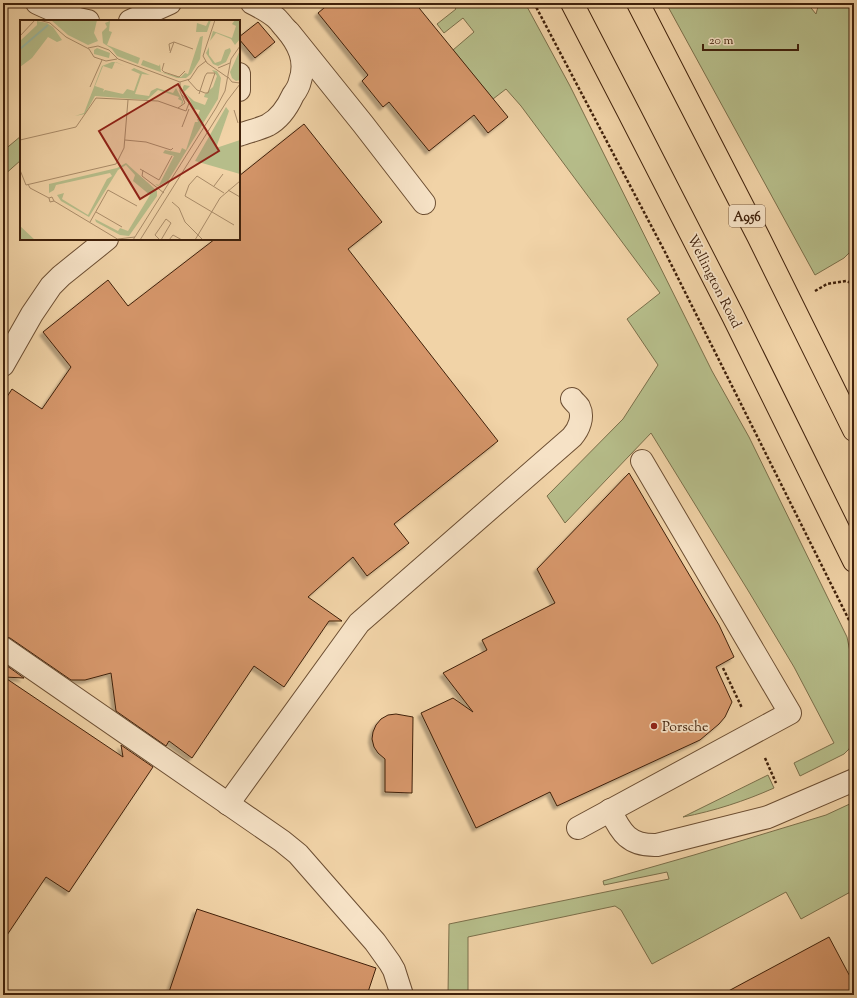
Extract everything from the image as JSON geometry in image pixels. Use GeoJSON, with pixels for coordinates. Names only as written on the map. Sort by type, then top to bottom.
{"type":"FeatureCollection","features":[{"type":"Feature","properties":{"kind":"main road","name":"Wellington Road"},"geometry":{"type":"LineString","coordinates":[[572,3],[722,295],[854,561]]}},
{"type":"Feature","properties":{"kind":"main road","name":"A956"},"geometry":{"type":"LineString","coordinates":[[638,3],[754,229],[854,430]]}},
{"type":"Feature","properties":{"kind":"lane"},"geometry":{"type":"LineString","coordinates":[[37,3],[77,20]]}},
{"type":"Feature","properties":{"kind":"lane"},"geometry":{"type":"LineString","coordinates":[[132,20],[170,3]]}},
{"type":"Feature","properties":{"kind":"lane"},"geometry":{"type":"LineString","coordinates":[[252,3],[276,18],[289,32],[424,203]]}},
{"type":"Feature","properties":{"kind":"lane"},"geometry":{"type":"LineString","coordinates":[[240,135],[268,125],[278,117],[289,103],[298,87],[303,66],[302,55],[289,32]]}},
{"type":"Feature","properties":{"kind":"lane"},"geometry":{"type":"LineString","coordinates":[[3,365],[32,314],[51,286],[61,276],[106,240]]}},
{"type":"Feature","properties":{"kind":"lane"},"geometry":{"type":"LineString","coordinates":[[228,804],[359,623],[572,437],[579,427],[581,415],[579,407],[572,399]]}},
{"type":"Feature","properties":{"kind":"lane"},"geometry":{"type":"LineString","coordinates":[[578,828],[790,713],[642,461]]}},
{"type":"Feature","properties":{"kind":"lane"},"geometry":{"type":"LineString","coordinates":[[3,648],[282,841],[298,854],[385,955],[394,970],[402,995]]}},
{"type":"Feature","properties":{"kind":"lane"},"geometry":{"type":"LineString","coordinates":[[610,810],[617,825],[626,835],[636,842],[646,845],[657,845],[768,817],[854,780]]}},
{"type":"Feature","properties":{"kind":"path"},"geometry":{"type":"LineString","coordinates":[[534,3],[665,252],[854,630]]}},
{"type":"Feature","properties":{"kind":"path"},"geometry":{"type":"LineString","coordinates":[[793,307],[810,294],[827,284],[846,281],[854,284]]}},
{"type":"Feature","properties":{"kind":"green space"},"geometry":{"type":"Polygon","coordinates":[[[451,3],[525,3],[570,86],[712,371],[749,437],[847,637],[854,671],[854,739],[849,749],[844,754],[800,776],[794,763],[834,743],[794,667],[651,433],[565,523],[547,496],[623,419],[658,365],[627,319],[660,293],[521,106],[506,89],[493,99],[453,50],[474,32],[463,18],[444,33],[437,24],[456,9],[451,3]]]}},
{"type":"Feature","properties":{"kind":"green space"},"geometry":{"type":"Polygon","coordinates":[[[666,3],[807,3],[816,14],[819,3],[854,3],[854,248],[844,258],[815,275],[666,3]]]}},
{"type":"Feature","properties":{"kind":"green space"},"geometry":{"type":"Polygon","coordinates":[[[20,137],[20,161],[3,176],[3,151],[20,137]]]}},
{"type":"Feature","properties":{"kind":"green space"},"geometry":{"type":"Polygon","coordinates":[[[768,775],[774,788],[729,805],[683,817],[768,775]]]}},
{"type":"Feature","properties":{"kind":"green space"},"geometry":{"type":"Polygon","coordinates":[[[854,802],[854,890],[801,919],[786,892],[652,964],[621,910],[615,906],[468,937],[468,995],[448,995],[449,924],[669,879],[667,872],[604,885],[603,881],[826,815],[854,802]]]}},
{"type":"Feature","properties":{"kind":"building"},"geometry":{"type":"Polygon","coordinates":[[[330,3],[415,3],[508,117],[488,133],[474,115],[429,151],[389,102],[383,107],[362,81],[368,75],[318,13],[330,3]]]}},
{"type":"Feature","properties":{"kind":"building"},"geometry":{"type":"Polygon","coordinates":[[[258,22],[275,42],[255,58],[240,40],[240,36],[258,22]]]}},
{"type":"Feature","properties":{"kind":"building"},"geometry":{"type":"Polygon","coordinates":[[[304,124],[382,222],[348,249],[498,441],[394,524],[409,543],[367,576],[353,557],[308,597],[342,621],[329,621],[284,687],[254,666],[192,758],[169,741],[166,746],[116,711],[111,673],[85,680],[71,680],[10,638],[3,636],[3,403],[12,389],[42,409],[71,367],[43,332],[108,280],[128,306],[214,240],[240,240],[240,175],[304,124]]]}},
{"type":"Feature","properties":{"kind":"building"},"geometry":{"type":"Polygon","coordinates":[[[629,473],[719,625],[734,657],[716,667],[732,702],[725,717],[700,740],[557,806],[550,792],[476,828],[421,713],[453,698],[473,712],[443,673],[487,650],[482,640],[555,603],[537,569],[629,473]]]}},
{"type":"Feature","properties":{"kind":"building"},"geometry":{"type":"Polygon","coordinates":[[[3,663],[24,678],[4,677],[123,757],[121,745],[153,767],[69,892],[46,877],[3,941],[3,663]]]}},
{"type":"Feature","properties":{"kind":"building"},"geometry":{"type":"Polygon","coordinates":[[[396,714],[413,717],[412,793],[385,792],[385,759],[374,747],[372,739],[376,725],[381,719],[388,715],[396,714]]]}},
{"type":"Feature","properties":{"kind":"building"},"geometry":{"type":"Polygon","coordinates":[[[197,909],[376,968],[367,995],[168,995],[197,909]]]}},
{"type":"Feature","properties":{"kind":"building"},"geometry":{"type":"Polygon","coordinates":[[[829,937],[854,984],[854,995],[721,995],[829,937]]]}},
{"type":"Feature","properties":{"kind":"place","name":"Porsche"},"geometry":{"type":"Point","coordinates":[654,726]}}]}
